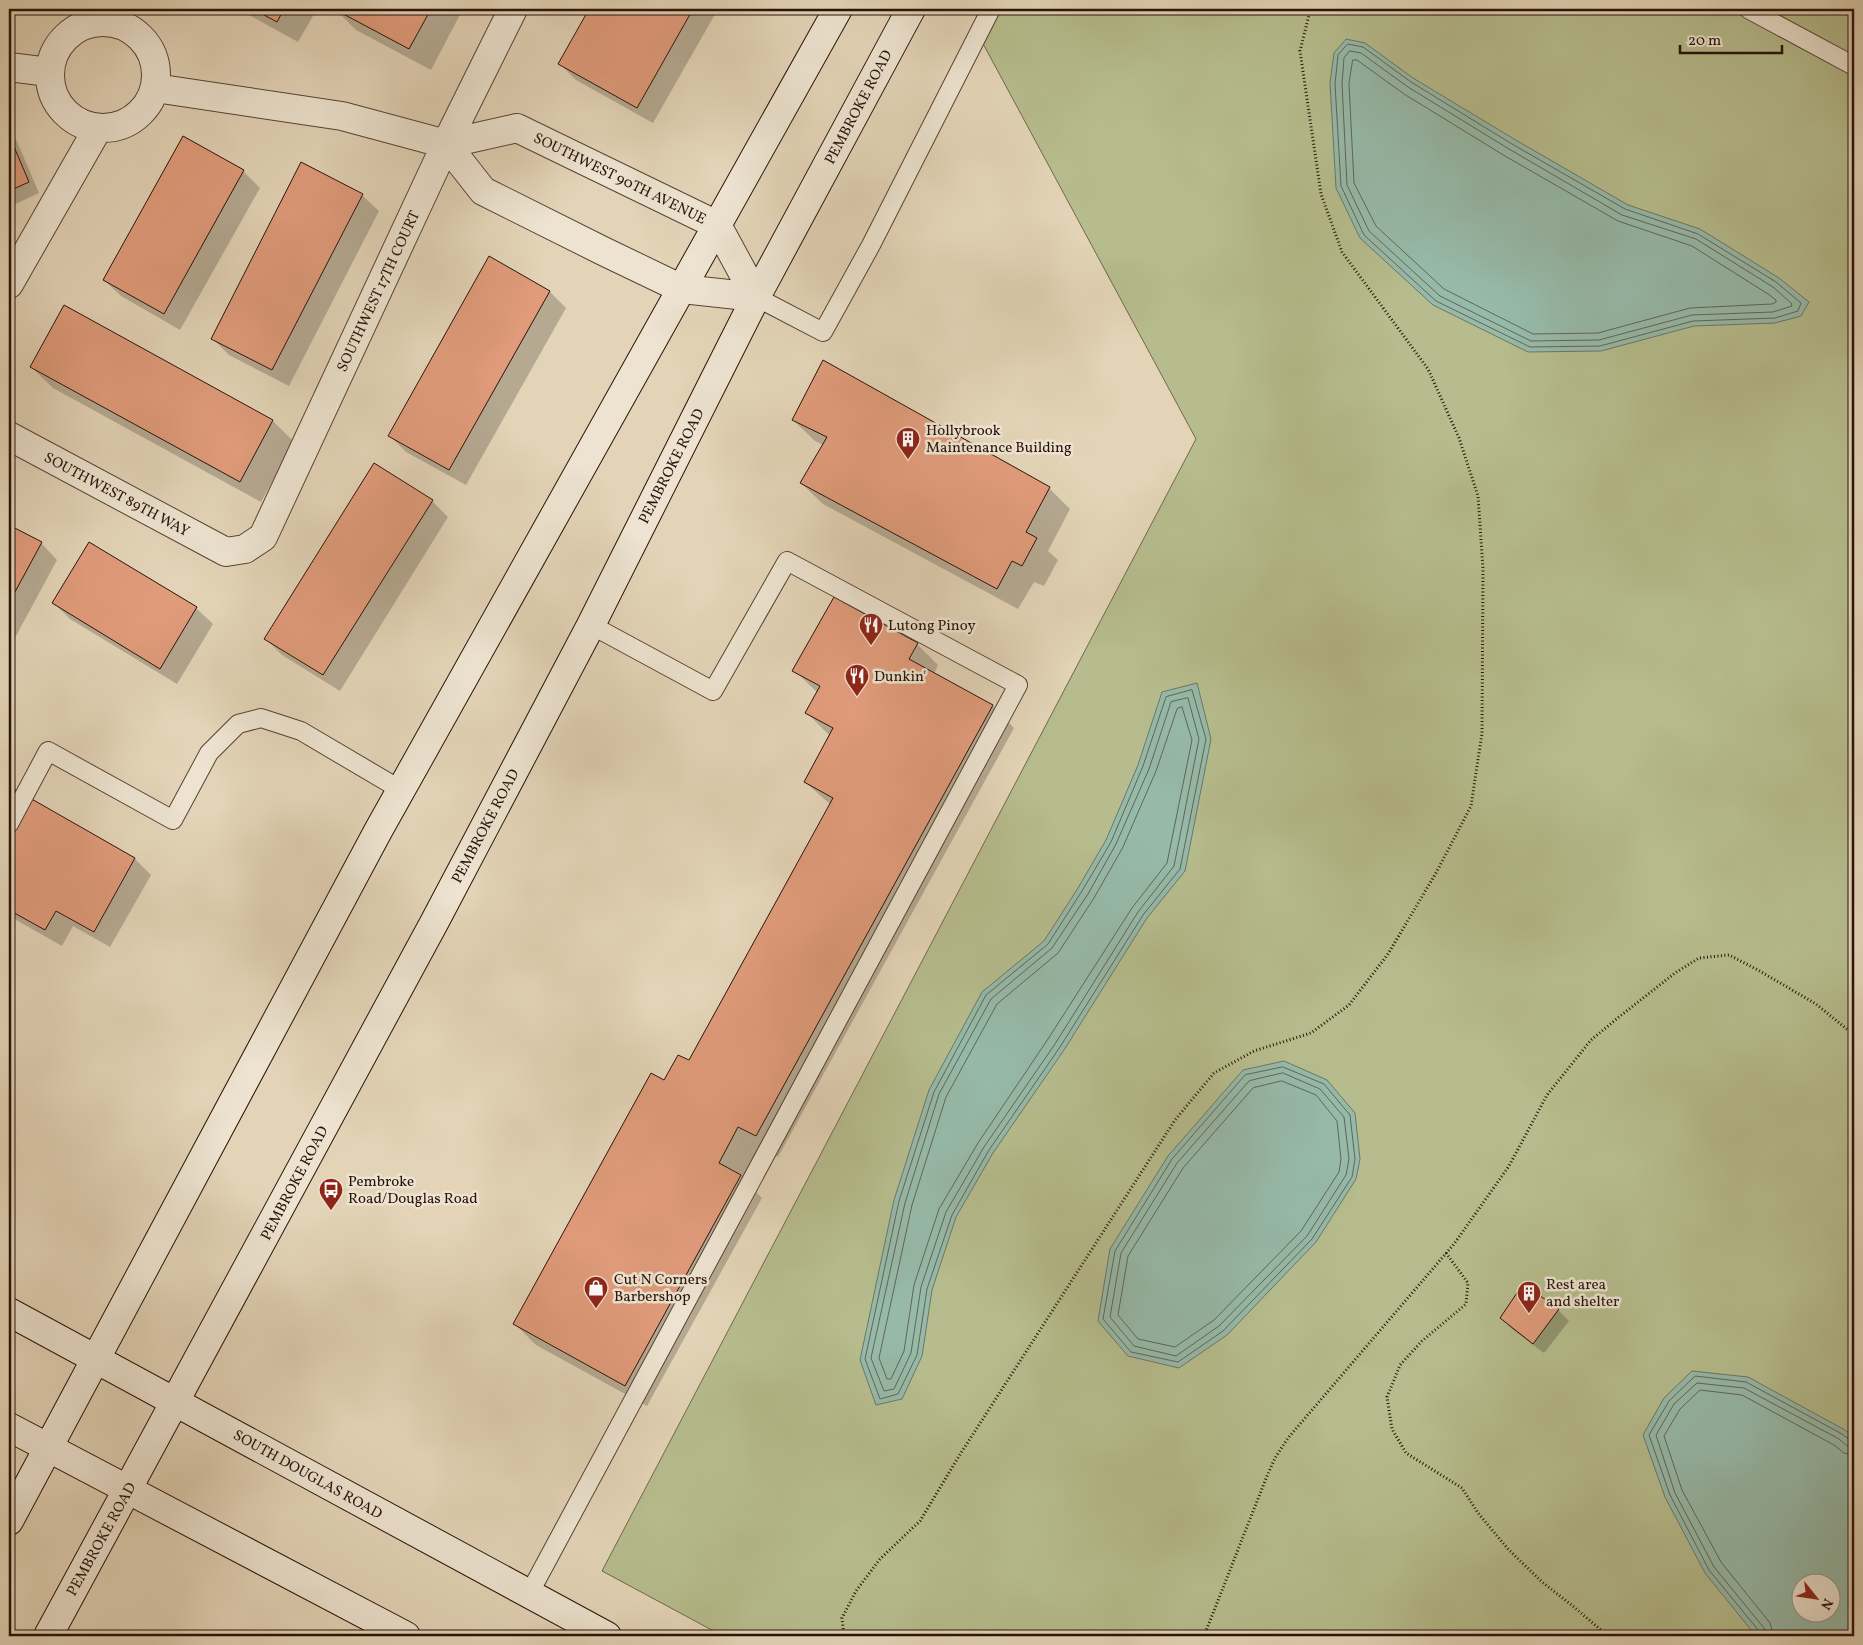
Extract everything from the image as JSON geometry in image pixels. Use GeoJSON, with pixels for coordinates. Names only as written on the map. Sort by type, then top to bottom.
{"type":"FeatureCollection","features":[{"type":"Feature","properties":{"kind":"main road","name":"SOUTHWEST 17TH COURT"},"geometry":{"type":"LineString","coordinates":[[226,552],[245,549],[263,537],[446,144],[513,9]]}},
{"type":"Feature","properties":{"kind":"main road"},"geometry":{"type":"LineString","coordinates":[[9,1521],[401,790],[838,9]]}},
{"type":"Feature","properties":{"kind":"main road","name":"PEMBROKE ROAD"},"geometry":{"type":"LineString","coordinates":[[48,1636],[435,921],[591,625],[756,296],[911,9]]}},
{"type":"Feature","properties":{"kind":"main road"},"geometry":{"type":"LineString","coordinates":[[117,15],[145,43],[154,60],[155,88],[149,101],[135,115],[116,126],[98,128],[76,121],[61,108],[51,88],[49,72],[56,48],[72,33],[89,22],[117,15]]}},
{"type":"Feature","properties":{"kind":"main road"},"geometry":{"type":"LineString","coordinates":[[9,66],[49,72]]}},
{"type":"Feature","properties":{"kind":"main road","name":"SOUTHWEST 90TH AVENUE"},"geometry":{"type":"LineString","coordinates":[[155,88],[342,116],[446,144],[517,128],[717,225],[756,296]]}},
{"type":"Feature","properties":{"kind":"main road"},"geometry":{"type":"LineString","coordinates":[[9,284],[98,128]]}},
{"type":"Feature","properties":{"kind":"main road"},"geometry":{"type":"LineString","coordinates":[[446,144],[483,191],[682,289],[756,296]]}},
{"type":"Feature","properties":{"kind":"main road","name":"SOUTHWEST 89TH WAY"},"geometry":{"type":"LineString","coordinates":[[9,436],[226,552]]}},
{"type":"Feature","properties":{"kind":"main road","name":"SOUTH DOUGLAS ROAD"},"geometry":{"type":"LineString","coordinates":[[9,1312],[607,1636]]}},
{"type":"Feature","properties":{"kind":"main road"},"geometry":{"type":"LineString","coordinates":[[9,1427],[406,1636]]}},
{"type":"Feature","properties":{"kind":"lane"},"geometry":{"type":"LineString","coordinates":[[756,296],[823,332],[872,245],[991,9]]}},
{"type":"Feature","properties":{"kind":"lane"},"geometry":{"type":"LineString","coordinates":[[1748,9],[1854,66]]}},
{"type":"Feature","properties":{"kind":"lane"},"geometry":{"type":"LineString","coordinates":[[529,1594],[1018,685],[787,561],[713,691],[591,625]]}},
{"type":"Feature","properties":{"kind":"lane"},"geometry":{"type":"LineString","coordinates":[[9,824],[48,751],[173,820],[209,753],[238,724],[261,718],[301,732],[401,790]]}},
{"type":"Feature","properties":{"kind":"path"},"geometry":{"type":"LineString","coordinates":[[844,1636],[842,1618],[856,1591],[880,1559],[920,1521],[959,1456],[1175,1120],[1214,1073],[1254,1051],[1311,1033],[1349,1005],[1388,954],[1436,873],[1471,806],[1482,732],[1484,569],[1478,496],[1459,438],[1428,368],[1342,252],[1320,194],[1300,51],[1309,15],[1313,9]]}},
{"type":"Feature","properties":{"kind":"path"},"geometry":{"type":"LineString","coordinates":[[1204,1636],[1275,1458],[1288,1438],[1446,1253],[1509,1166],[1547,1095],[1591,1040],[1646,995],[1699,958],[1729,955],[1816,1004],[1854,1035]]}},
{"type":"Feature","properties":{"kind":"path"},"geometry":{"type":"LineString","coordinates":[[1446,1253],[1468,1283],[1466,1304],[1422,1341],[1400,1364],[1387,1397],[1392,1429],[1406,1453],[1462,1488],[1478,1512],[1508,1549],[1542,1582],[1608,1636]]}},
{"type":"Feature","properties":{"kind":"shaded area"},"geometry":{"type":"Polygon","coordinates":[[[995,9],[1854,9],[1854,1636],[723,1636],[602,1571],[1196,439],[980,38],[995,9]]]}},
{"type":"Feature","properties":{"kind":"water"},"geometry":{"type":"Polygon","coordinates":[[[1346,39],[1365,43],[1413,78],[1628,205],[1700,229],[1779,278],[1809,302],[1801,316],[1775,323],[1694,326],[1601,351],[1528,352],[1433,305],[1360,238],[1336,188],[1330,83],[1334,53],[1346,39]]]}},
{"type":"Feature","properties":{"kind":"water"},"geometry":{"type":"Polygon","coordinates":[[[1197,683],[1211,739],[1185,871],[1147,918],[1064,1050],[993,1153],[956,1217],[932,1290],[922,1356],[902,1399],[876,1405],[860,1360],[894,1200],[929,1090],[982,992],[1044,941],[1078,888],[1106,840],[1138,765],[1162,692],[1197,683]]]}},
{"type":"Feature","properties":{"kind":"water"},"geometry":{"type":"Polygon","coordinates":[[[1284,1061],[1327,1080],[1355,1113],[1360,1159],[1356,1179],[1316,1242],[1227,1335],[1179,1368],[1128,1356],[1098,1321],[1110,1249],[1168,1156],[1243,1070],[1284,1061]]]}},
{"type":"Feature","properties":{"kind":"water"},"geometry":{"type":"Polygon","coordinates":[[[1692,1371],[1748,1377],[1845,1430],[1854,1438],[1854,1636],[1756,1636],[1705,1573],[1665,1497],[1643,1435],[1664,1398],[1692,1371]]]}},
{"type":"Feature","properties":{"kind":"building"},"geometry":{"type":"Polygon","coordinates":[[[253,9],[284,9],[277,22],[253,9]]]}},
{"type":"Feature","properties":{"kind":"building"},"geometry":{"type":"Polygon","coordinates":[[[334,9],[431,9],[409,49],[334,9]]]}},
{"type":"Feature","properties":{"kind":"building"},"geometry":{"type":"Polygon","coordinates":[[[589,9],[693,9],[637,108],[558,64],[589,9]]]}},
{"type":"Feature","properties":{"kind":"building"},"geometry":{"type":"Polygon","coordinates":[[[9,135],[29,182],[9,191],[9,135]]]}},
{"type":"Feature","properties":{"kind":"building"},"geometry":{"type":"Polygon","coordinates":[[[183,136],[244,170],[164,314],[103,280],[183,136]]]}},
{"type":"Feature","properties":{"kind":"building"},"geometry":{"type":"Polygon","coordinates":[[[301,162],[363,194],[272,370],[211,339],[301,162]]]}},
{"type":"Feature","properties":{"kind":"building"},"geometry":{"type":"Polygon","coordinates":[[[489,256],[550,291],[449,470],[388,436],[489,256]]]}},
{"type":"Feature","properties":{"kind":"building"},"geometry":{"type":"Polygon","coordinates":[[[64,305],[273,420],[240,482],[30,367],[64,305]]]}},
{"type":"Feature","properties":{"kind":"building","name":"Hollybrook Maintenance Building"},"geometry":{"type":"Polygon","coordinates":[[[823,360],[1050,487],[1026,532],[1037,538],[1022,566],[1012,561],[997,589],[800,483],[827,437],[792,420],[823,360]]]}},
{"type":"Feature","properties":{"kind":"building"},"geometry":{"type":"Polygon","coordinates":[[[374,463],[433,500],[323,675],[264,639],[374,463]]]}},
{"type":"Feature","properties":{"kind":"building"},"geometry":{"type":"Polygon","coordinates":[[[9,525],[42,542],[9,603],[9,525]]]}},
{"type":"Feature","properties":{"kind":"building"},"geometry":{"type":"Polygon","coordinates":[[[89,542],[197,607],[160,669],[52,603],[89,542]]]}},
{"type":"Feature","properties":{"kind":"building"},"geometry":{"type":"Polygon","coordinates":[[[834,597],[918,643],[909,659],[993,705],[756,1136],[738,1127],[719,1163],[741,1175],[625,1386],[513,1324],[651,1073],[664,1080],[678,1055],[689,1060],[833,798],[804,782],[833,728],[805,713],[820,686],[792,671],[834,597]]]}},
{"type":"Feature","properties":{"kind":"building"},"geometry":{"type":"Polygon","coordinates":[[[9,786],[135,858],[94,932],[56,911],[45,930],[9,910],[9,786]]]}},
{"type":"Feature","properties":{"kind":"building","name":"Rest area and shelter"},"geometry":{"type":"Polygon","coordinates":[[[1523,1284],[1559,1309],[1533,1344],[1500,1318],[1523,1284]]]}},
{"type":"Feature","properties":{"kind":"place","name":"Hollybrook Maintenance Building"},"geometry":{"type":"Point","coordinates":[908,460]}},
{"type":"Feature","properties":{"kind":"place","name":"Lutong Pinoy"},"geometry":{"type":"Point","coordinates":[871,646]}},
{"type":"Feature","properties":{"kind":"place","name":"Dunkin'"},"geometry":{"type":"Point","coordinates":[857,697]}},
{"type":"Feature","properties":{"kind":"place","name":"Pembroke Road/Douglas Road"},"geometry":{"type":"Point","coordinates":[331,1211]}},
{"type":"Feature","properties":{"kind":"place","name":"Cut N Corners Barbershop"},"geometry":{"type":"Point","coordinates":[596,1309]}},
{"type":"Feature","properties":{"kind":"place","name":"Rest area and shelter"},"geometry":{"type":"Point","coordinates":[1529,1314]}}]}
